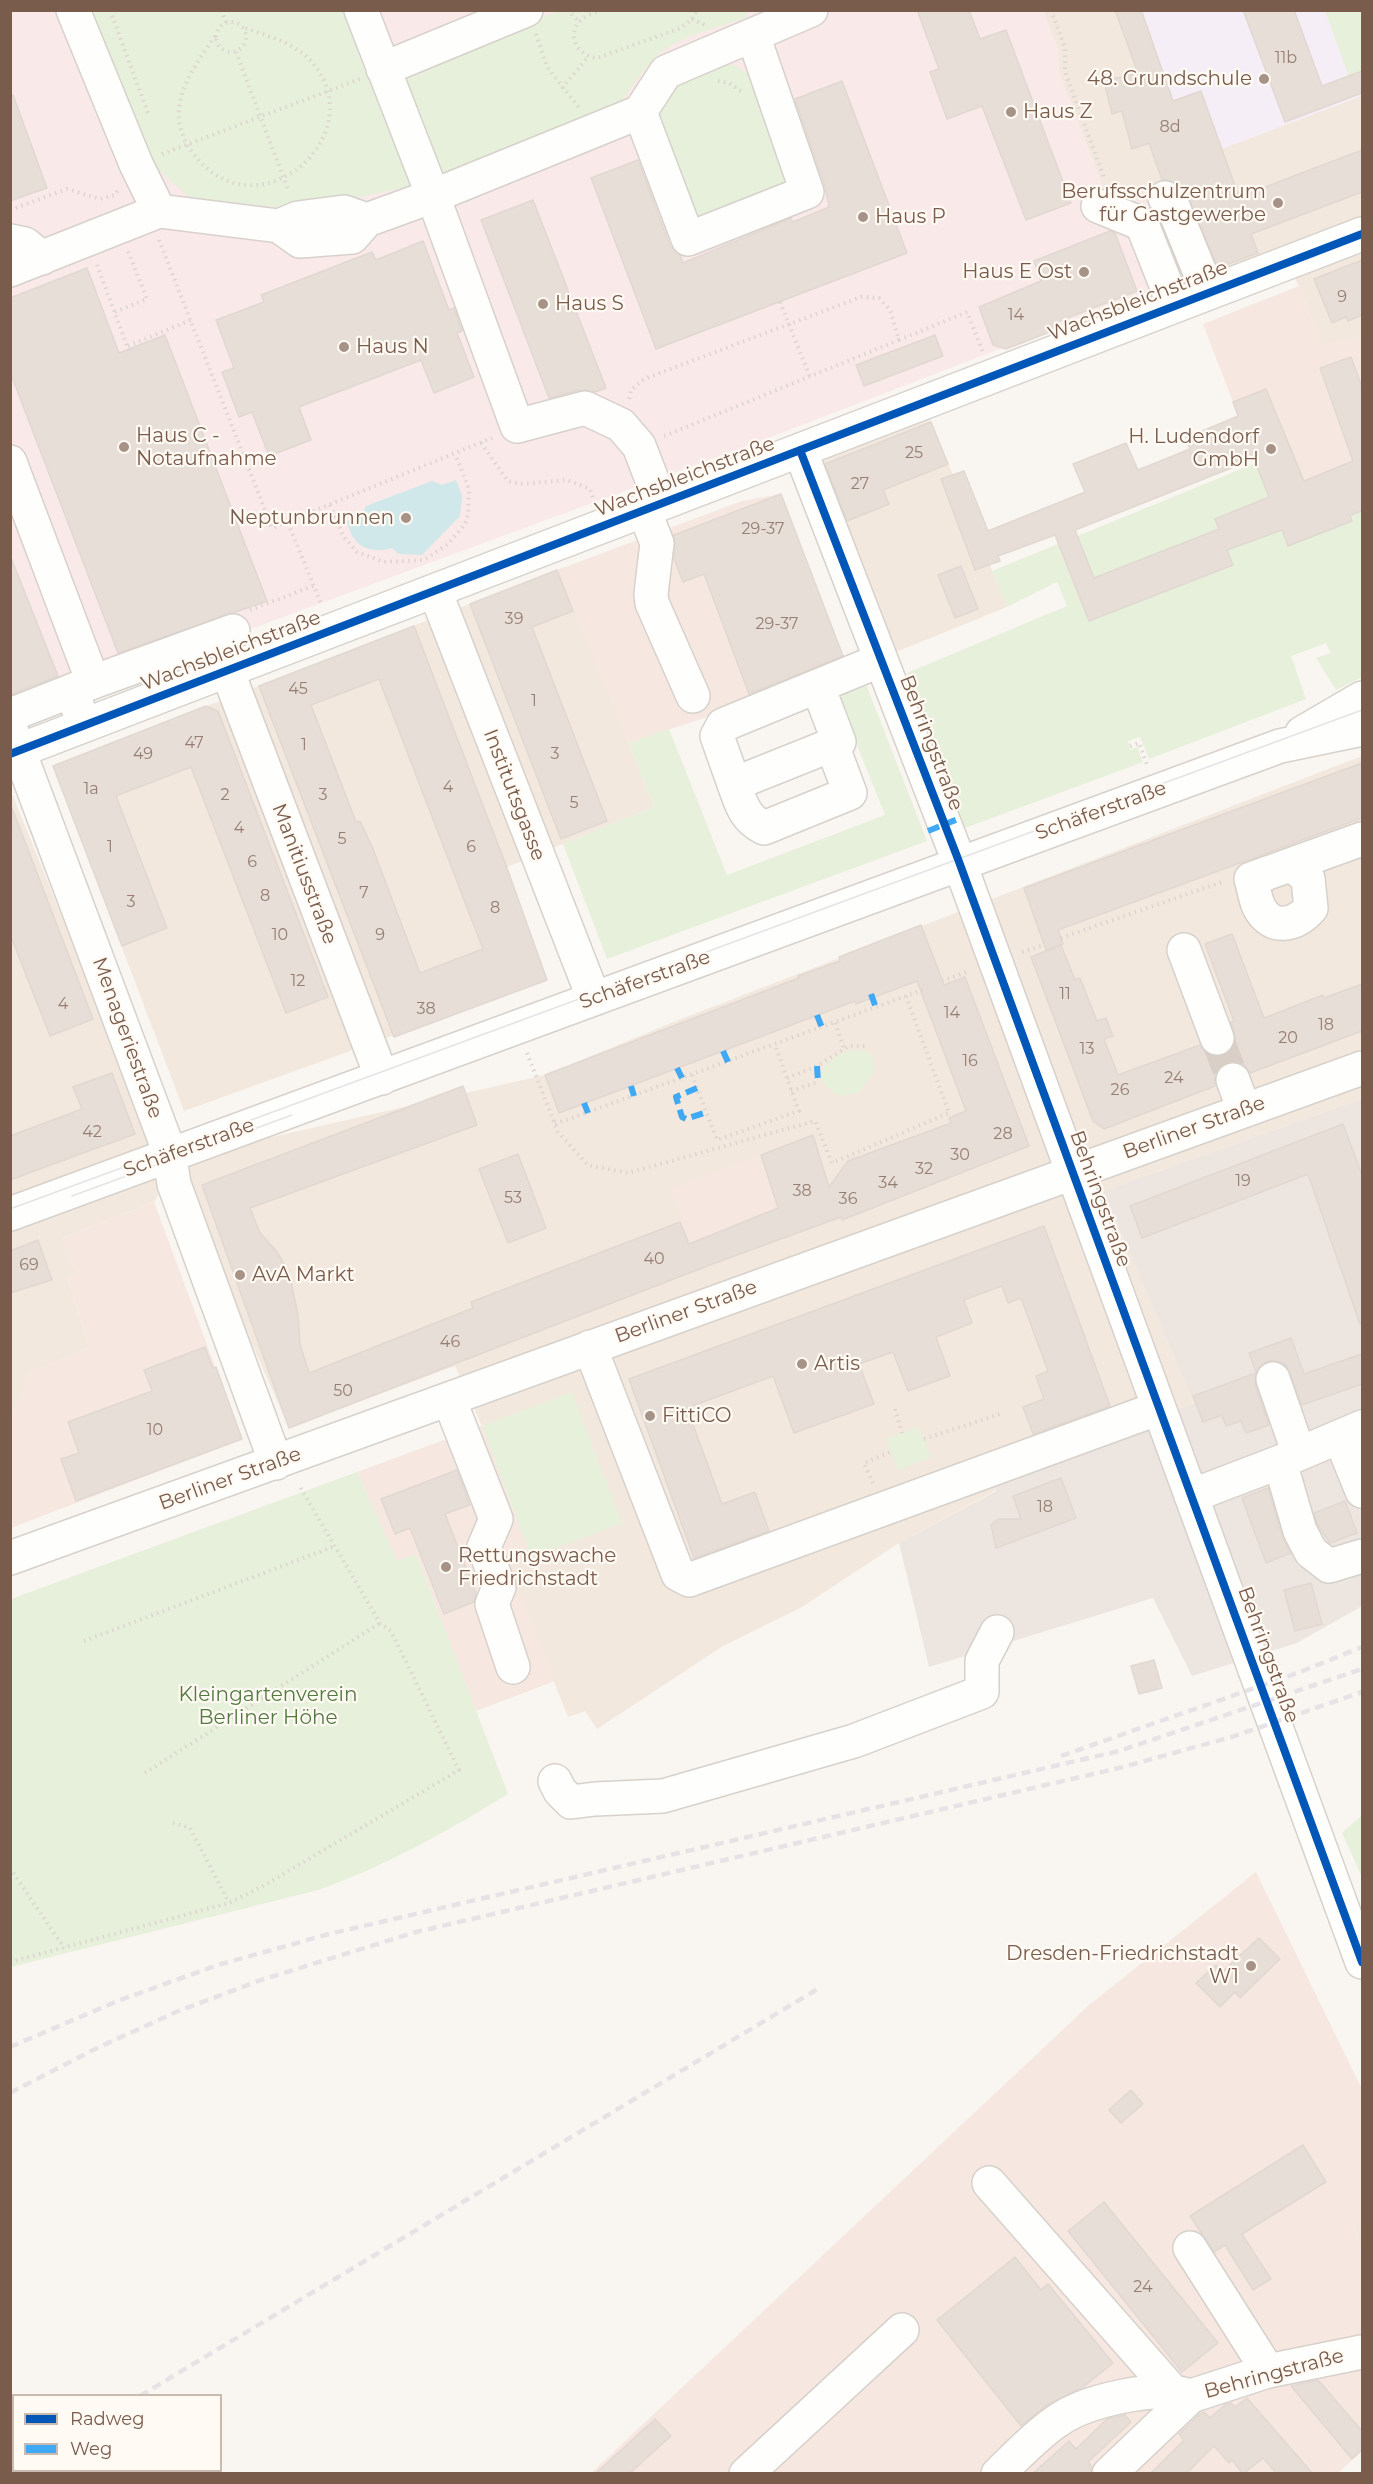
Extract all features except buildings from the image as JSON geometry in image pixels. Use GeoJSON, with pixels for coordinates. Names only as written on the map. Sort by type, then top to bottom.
{"type":"FeatureCollection","features":[{"type":"Feature","properties":{"kind":"street"},"geometry":{"type":"LineString","coordinates":[[73,10],[145,161],[154,213]]}},
{"type":"Feature","properties":{"kind":"street"},"geometry":{"type":"LineString","coordinates":[[361,10],[433,196],[517,426],[585,408],[630,436],[653,507],[657,543],[652,603],[693,696]]}},
{"type":"Feature","properties":{"kind":"street"},"geometry":{"type":"LineString","coordinates":[[22,265],[154,213],[288,222],[344,212],[368,220],[640,112],[666,72],[762,24],[811,10]]}},
{"type":"Feature","properties":{"kind":"street"},"geometry":{"type":"LineString","coordinates":[[383,69],[530,20]]}},
{"type":"Feature","properties":{"kind":"street"},"geometry":{"type":"LineString","coordinates":[[640,112],[688,239],[807,192],[762,24]]}},
{"type":"Feature","properties":{"kind":"street"},"geometry":{"type":"LineString","coordinates":[[1103,198],[1142,224],[1174,305]]}},
{"type":"Feature","properties":{"kind":"street"},"geometry":{"type":"LineString","coordinates":[[1165,198],[1172,204],[1208,292]]}},
{"type":"Feature","properties":{"kind":"street","name":"Wachsbleichstraße"},"geometry":{"type":"LineString","coordinates":[[14,744],[85,725],[1362,234]]}},
{"type":"Feature","properties":{"kind":"street","name":"Behringstraße"},"geometry":{"type":"LineString","coordinates":[[800,450],[960,864],[1362,1962]]}},
{"type":"Feature","properties":{"kind":"street"},"geometry":{"type":"LineString","coordinates":[[10,462],[82,687],[85,725]]}},
{"type":"Feature","properties":{"kind":"street","name":"Institutsgasse"},"geometry":{"type":"LineString","coordinates":[[435,591],[594,999]]}},
{"type":"Feature","properties":{"kind":"street"},"geometry":{"type":"LineString","coordinates":[[10,715],[233,631]]}},
{"type":"Feature","properties":{"kind":"street"},"geometry":{"type":"LineString","coordinates":[[832,744],[850,793],[764,828],[745,814],[717,736],[723,725],[881,660]]}},
{"type":"Feature","properties":{"kind":"street","name":"Manitiusstraße"},"geometry":{"type":"LineString","coordinates":[[227,670],[381,1078]]}},
{"type":"Feature","properties":{"kind":"street"},"geometry":{"type":"LineString","coordinates":[[734,784],[839,742],[818,687]]}},
{"type":"Feature","properties":{"kind":"street","name":"Schäferstraße"},"geometry":{"type":"LineString","coordinates":[[1280,746],[1362,698]]}},
{"type":"Feature","properties":{"kind":"street","name":"Schäferstraße"},"geometry":{"type":"LineString","coordinates":[[10,1214],[1280,746],[1362,729]]}},
{"type":"Feature","properties":{"kind":"street","name":"Menageriestraße"},"geometry":{"type":"LineString","coordinates":[[14,744],[170,1155],[174,1184],[276,1463]]}},
{"type":"Feature","properties":{"kind":"street"},"geometry":{"type":"LineString","coordinates":[[1293,865],[1308,879],[1311,908],[1301,919],[1286,924],[1270,920],[1259,908],[1251,879],[1362,839]]}},
{"type":"Feature","properties":{"kind":"street"},"geometry":{"type":"LineString","coordinates":[[1184,950],[1218,1038]]}},
{"type":"Feature","properties":{"kind":"street","name":"Berliner Straße"},"geometry":{"type":"LineString","coordinates":[[10,1558],[1362,1068]]}},
{"type":"Feature","properties":{"kind":"street"},"geometry":{"type":"LineString","coordinates":[[1233,1080],[1244,1110]]}},
{"type":"Feature","properties":{"kind":"street"},"geometry":{"type":"LineString","coordinates":[[590,1347],[678,1574],[689,1580],[700,1578],[1159,1408]]}},
{"type":"Feature","properties":{"kind":"street"},"geometry":{"type":"LineString","coordinates":[[1273,1379],[1289,1458],[1300,1532],[1311,1552],[1329,1566],[1362,1556]]}},
{"type":"Feature","properties":{"kind":"street"},"geometry":{"type":"LineString","coordinates":[[449,1399],[496,1519],[484,1547],[499,1587],[492,1605],[513,1667]]}},
{"type":"Feature","properties":{"kind":"street"},"geometry":{"type":"LineString","coordinates":[[1191,1496],[1351,1432],[1362,1491]]}},
{"type":"Feature","properties":{"kind":"street"},"geometry":{"type":"LineString","coordinates":[[555,1781],[560,1791],[571,1802],[663,1796],[854,1741],[982,1692],[982,1660],[997,1632]]}},
{"type":"Feature","properties":{"kind":"street"},"geometry":{"type":"LineString","coordinates":[[989,2183],[1181,2393]]}},
{"type":"Feature","properties":{"kind":"street"},"geometry":{"type":"LineString","coordinates":[[1190,2248],[1269,2371]]}},
{"type":"Feature","properties":{"kind":"street"},"geometry":{"type":"LineString","coordinates":[[746,2474],[902,2330]]}},
{"type":"Feature","properties":{"kind":"street","name":"Behringstraße"},"geometry":{"type":"LineString","coordinates":[[1109,2474],[1181,2393],[1269,2371],[1362,2352]]}},
{"type":"Feature","properties":{"kind":"street"},"geometry":{"type":"LineString","coordinates":[[998,2474],[1058,2420],[1122,2395],[1181,2393]]}},
{"type":"Feature","properties":{"kind":"path"},"geometry":{"type":"LineString","coordinates":[[110,10],[151,120]]}},
{"type":"Feature","properties":{"kind":"path"},"geometry":{"type":"LineString","coordinates":[[221,10],[226,22]]}},
{"type":"Feature","properties":{"kind":"path"},"geometry":{"type":"LineString","coordinates":[[567,10],[579,21]]}},
{"type":"Feature","properties":{"kind":"path"},"geometry":{"type":"LineString","coordinates":[[602,10],[579,21],[574,40],[580,52],[588,57],[597,58],[681,28],[692,19],[697,10]]}},
{"type":"Feature","properties":{"kind":"path"},"geometry":{"type":"LineString","coordinates":[[1051,10],[1065,48],[1065,72],[1103,198]]}},
{"type":"Feature","properties":{"kind":"path"},"geometry":{"type":"LineString","coordinates":[[530,20],[547,68],[598,128]]}},
{"type":"Feature","properties":{"kind":"path"},"geometry":{"type":"LineString","coordinates":[[226,22],[233,22],[242,27],[289,44],[308,58],[321,77],[326,91],[329,114],[323,139],[308,162],[284,179],[259,185],[234,183],[211,171],[187,144],[180,119],[181,93],[192,69],[220,26],[226,22]]}},
{"type":"Feature","properties":{"kind":"path"},"geometry":{"type":"LineString","coordinates":[[215,36],[223,51],[236,52],[244,45],[247,37],[242,27]]}},
{"type":"Feature","properties":{"kind":"path"},"geometry":{"type":"LineString","coordinates":[[236,52],[284,179],[288,222]]}},
{"type":"Feature","properties":{"kind":"path"},"geometry":{"type":"LineString","coordinates":[[562,88],[588,57]]}},
{"type":"Feature","properties":{"kind":"path"},"geometry":{"type":"LineString","coordinates":[[10,210],[67,189],[100,199],[115,195],[145,161],[383,69]]}},
{"type":"Feature","properties":{"kind":"path"},"geometry":{"type":"LineString","coordinates":[[716,80],[729,84],[744,94]]}},
{"type":"Feature","properties":{"kind":"path"},"geometry":{"type":"LineString","coordinates":[[154,213],[190,320],[272,528],[481,444],[517,426]]}},
{"type":"Feature","properties":{"kind":"path"},"geometry":{"type":"LineString","coordinates":[[115,312],[147,299],[118,227]]}},
{"type":"Feature","properties":{"kind":"path"},"geometry":{"type":"LineString","coordinates":[[87,239],[129,348],[190,320]]}},
{"type":"Feature","properties":{"kind":"path"},"geometry":{"type":"LineString","coordinates":[[899,340],[890,310],[879,298],[861,297],[644,379],[631,390],[630,436],[810,377],[967,312],[992,376]]}},
{"type":"Feature","properties":{"kind":"path"},"geometry":{"type":"LineString","coordinates":[[780,302],[810,377]]}},
{"type":"Feature","properties":{"kind":"path"},"geometry":{"type":"LineString","coordinates":[[481,444],[508,481],[521,483],[567,480],[590,489],[605,525]]}},
{"type":"Feature","properties":{"kind":"path"},"geometry":{"type":"LineString","coordinates":[[330,505],[343,536],[357,552],[384,562],[424,560],[448,544],[465,524],[468,515],[469,489],[455,454]]}},
{"type":"Feature","properties":{"kind":"path"},"geometry":{"type":"LineString","coordinates":[[288,523],[331,630]]}},
{"type":"Feature","properties":{"kind":"path"},"geometry":{"type":"LineString","coordinates":[[1130,746],[1139,743],[1147,766]]}},
{"type":"Feature","properties":{"kind":"path"},"geometry":{"type":"LineString","coordinates":[[1061,938],[1238,876],[1251,879]]}},
{"type":"Feature","properties":{"kind":"path"},"geometry":{"type":"LineString","coordinates":[[555,1124],[926,988]]}},
{"type":"Feature","properties":{"kind":"path"},"geometry":{"type":"LineString","coordinates":[[526,1052],[558,1132],[588,1165],[628,1173],[814,1121],[832,1163],[949,1113],[906,996]]}},
{"type":"Feature","properties":{"kind":"path"},"geometry":{"type":"LineString","coordinates":[[835,1023],[844,1048]]}},
{"type":"Feature","properties":{"kind":"path"},"geometry":{"type":"LineString","coordinates":[[692,1075],[717,1140],[799,1111],[776,1044]]}},
{"type":"Feature","properties":{"kind":"path"},"geometry":{"type":"LineString","coordinates":[[787,1078],[817,1066],[844,1048],[868,1046]]}},
{"type":"Feature","properties":{"kind":"path"},"geometry":{"type":"LineString","coordinates":[[792,1091],[818,1082]]}},
{"type":"Feature","properties":{"kind":"path"},"geometry":{"type":"LineString","coordinates":[[895,1409],[902,1433]]}},
{"type":"Feature","properties":{"kind":"path"},"geometry":{"type":"LineString","coordinates":[[924,1440],[1000,1414]]}},
{"type":"Feature","properties":{"kind":"path"},"geometry":{"type":"LineString","coordinates":[[884,1510],[864,1464],[891,1452]]}},
{"type":"Feature","properties":{"kind":"path"},"geometry":{"type":"LineString","coordinates":[[10,1962],[229,1903],[263,1886],[459,1770],[391,1631],[380,1623],[300,1487]]}},
{"type":"Feature","properties":{"kind":"path"},"geometry":{"type":"LineString","coordinates":[[84,1641],[336,1546]]}},
{"type":"Feature","properties":{"kind":"path"},"geometry":{"type":"LineString","coordinates":[[145,1773],[380,1623]]}},
{"type":"Feature","properties":{"kind":"path"},"geometry":{"type":"LineString","coordinates":[[173,1823],[190,1828],[229,1903]]}},
{"type":"Feature","properties":{"kind":"path"},"geometry":{"type":"LineString","coordinates":[[10,1868],[64,1948]]}},
{"type":"Feature","properties":{"kind":"shaded area"},"geometry":{"type":"Polygon","coordinates":[[[11,11],[1043,11],[1058,49],[1059,73],[1106,194],[1163,206],[1190,276],[768,438],[80,692],[11,727],[11,11]]]}},
{"type":"Feature","properties":{"kind":"shaded area"},"geometry":{"type":"Polygon","coordinates":[[[1043,11],[1362,11],[1362,336],[1323,348],[1299,286],[1282,252],[1211,274],[1106,195],[1059,73],[1058,49],[1043,11]]]}},
{"type":"Feature","properties":{"kind":"shaded area","name":"48. Grundschule"},"geometry":{"type":"Polygon","coordinates":[[[1143,11],[1362,11],[1362,96],[1222,149],[1201,91],[1173,101],[1143,11]]]}},
{"type":"Feature","properties":{"kind":"shaded area"},"geometry":{"type":"Polygon","coordinates":[[[1299,286],[1322,345],[1362,336],[1362,511],[1351,515],[1352,521],[1288,546],[1203,324],[1299,286]]]}},
{"type":"Feature","properties":{"kind":"shaded area"},"geometry":{"type":"Polygon","coordinates":[[[927,412],[1007,607],[891,654],[811,459],[927,412]]]}},
{"type":"Feature","properties":{"kind":"shaded area"},"geometry":{"type":"Polygon","coordinates":[[[781,494],[847,666],[755,701],[629,743],[557,570],[742,501],[781,494]]]}},
{"type":"Feature","properties":{"kind":"shaded area"},"geometry":{"type":"Polygon","coordinates":[[[557,570],[562,572],[654,807],[507,867],[547,980],[184,1111],[53,766],[557,570]]]}},
{"type":"Feature","properties":{"kind":"shaded area"},"geometry":{"type":"Polygon","coordinates":[[[1362,756],[1362,1099],[1103,1191],[1194,1403],[991,1477],[996,1490],[899,1543],[802,1607],[723,1646],[597,1729],[585,1711],[568,1717],[508,1565],[531,1557],[482,1426],[455,1366],[289,1428],[171,1160],[545,1075],[676,1021],[1362,756]]]}},
{"type":"Feature","properties":{"kind":"shaded area"},"geometry":{"type":"Polygon","coordinates":[[[10,789],[168,1178],[154,1202],[62,1238],[76,1275],[68,1279],[89,1347],[29,1373],[11,1422],[10,789]]]}},
{"type":"Feature","properties":{"kind":"shaded area"},"geometry":{"type":"Polygon","coordinates":[[[1362,1099],[1362,1606],[1297,1643],[1192,1676],[1153,1598],[929,1667],[899,1543],[996,1491],[991,1477],[1194,1403],[1103,1191],[1362,1099]]]}},
{"type":"Feature","properties":{"kind":"shaded area"},"geometry":{"type":"Polygon","coordinates":[[[813,1135],[841,1217],[699,1270],[670,1189],[813,1135]]]}},
{"type":"Feature","properties":{"kind":"shaded area"},"geometry":{"type":"Polygon","coordinates":[[[154,1202],[242,1439],[11,1528],[10,1422],[28,1373],[89,1347],[68,1279],[76,1275],[62,1238],[154,1202]]]}},
{"type":"Feature","properties":{"kind":"shaded area"},"geometry":{"type":"Polygon","coordinates":[[[482,1426],[531,1557],[509,1565],[555,1681],[476,1711],[416,1554],[397,1562],[357,1472],[482,1426]]]}},
{"type":"Feature","properties":{"kind":"shaded area"},"geometry":{"type":"Polygon","coordinates":[[[1256,1872],[1362,2089],[1362,2218],[1354,2222],[1362,2256],[1362,2451],[1337,2474],[590,2474],[1089,2005],[1256,1872]]]}},
{"type":"Feature","properties":{"kind":"shaded area"},"geometry":{"type":"Polygon","coordinates":[[[1362,2218],[1362,2256],[1354,2222],[1362,2218]]]}},
{"type":"Feature","properties":{"kind":"green space"},"geometry":{"type":"Polygon","coordinates":[[[746,10],[748,17],[698,34],[663,51],[648,65],[613,111],[437,174],[396,72],[558,11],[746,10]]]}},
{"type":"Feature","properties":{"kind":"green space"},"geometry":{"type":"Polygon","coordinates":[[[89,11],[350,11],[416,185],[300,210],[189,197],[152,164],[89,11]]]}},
{"type":"Feature","properties":{"kind":"green space"},"geometry":{"type":"Polygon","coordinates":[[[1325,11],[1362,11],[1362,72],[1349,77],[1325,11]]]}},
{"type":"Feature","properties":{"kind":"green space"},"geometry":{"type":"Polygon","coordinates":[[[714,61],[737,66],[759,82],[797,178],[687,221],[649,126],[655,99],[714,61]]]}},
{"type":"Feature","properties":{"kind":"green space"},"geometry":{"type":"Polygon","coordinates":[[[1256,463],[1288,546],[1352,521],[1350,515],[1362,511],[1362,677],[1336,690],[1316,658],[1331,653],[1326,643],[1291,656],[1306,699],[1149,759],[1140,737],[1128,741],[1130,750],[1137,747],[1143,762],[965,828],[907,673],[1067,606],[1057,582],[1007,607],[992,571],[1256,463]]]}},
{"type":"Feature","properties":{"kind":"green space"},"geometry":{"type":"Polygon","coordinates":[[[828,673],[864,679],[927,841],[607,959],[563,844],[654,807],[629,743],[669,729],[727,875],[885,815],[828,673]]]}},
{"type":"Feature","properties":{"kind":"green space"},"geometry":{"type":"Polygon","coordinates":[[[849,1050],[868,1051],[873,1059],[874,1073],[859,1092],[842,1096],[825,1084],[822,1072],[832,1060],[849,1050]]]}},
{"type":"Feature","properties":{"kind":"green space"},"geometry":{"type":"Polygon","coordinates":[[[572,1392],[622,1523],[531,1557],[482,1426],[572,1392]]]}},
{"type":"Feature","properties":{"kind":"green space"},"geometry":{"type":"Polygon","coordinates":[[[919,1427],[931,1457],[898,1470],[886,1439],[919,1427]]]}},
{"type":"Feature","properties":{"kind":"green space","name":"Kleingartenverein Berliner Höhe"},"geometry":{"type":"Polygon","coordinates":[[[357,1472],[397,1561],[416,1554],[508,1794],[415,1847],[368,1870],[318,1890],[11,1967],[11,1599],[357,1472]]]}},
{"type":"Feature","properties":{"kind":"green space"},"geometry":{"type":"Polygon","coordinates":[[[1362,1815],[1362,1877],[1342,1833],[1362,1815]]]}},
{"type":"Feature","properties":{"kind":"water","name":"Neptunbrunnen"},"geometry":{"type":"Polygon","coordinates":[[[456,480],[462,496],[460,516],[422,555],[399,554],[392,548],[369,549],[357,542],[349,529],[347,521],[361,516],[366,506],[432,481],[442,485],[456,480]]]}},
{"type":"Feature","properties":{"kind":"tunnel"},"geometry":{"type":"LineString","coordinates":[[1217,1038],[1233,1080]]}},
{"type":"Feature","properties":{"kind":"tram line"},"geometry":{"type":"LineString","coordinates":[[10,1209],[1362,710]]}},
{"type":"Feature","properties":{"kind":"tram line"},"geometry":{"type":"LineString","coordinates":[[72,1196],[292,1115]]}},
{"type":"Feature","properties":{"kind":"railway"},"geometry":{"type":"LineString","coordinates":[[1061,1756],[1300,1672],[1362,1647]]}},
{"type":"Feature","properties":{"kind":"railway"},"geometry":{"type":"LineString","coordinates":[[10,2047],[120,2000],[218,1965],[329,1934],[1119,1751],[1362,1669]]}},
{"type":"Feature","properties":{"kind":"railway"},"geometry":{"type":"LineString","coordinates":[[10,2093],[95,2049],[176,2012],[261,1980],[416,1932],[1123,1767],[1235,1736],[1362,1692]]}},
{"type":"Feature","properties":{"kind":"railway"},"geometry":{"type":"LineString","coordinates":[[143,2394],[821,1987]]}},
{"type":"Feature","properties":{"kind":"marked path"},"geometry":{"type":"LineString","coordinates":[[928,831],[958,819]]}},
{"type":"Feature","properties":{"kind":"marked path"},"geometry":{"type":"LineString","coordinates":[[871,994],[876,1008]]}},
{"type":"Feature","properties":{"kind":"marked path"},"geometry":{"type":"LineString","coordinates":[[817,1015],[822,1028]]}},
{"type":"Feature","properties":{"kind":"marked path"},"geometry":{"type":"LineString","coordinates":[[723,1051],[728,1062]]}},
{"type":"Feature","properties":{"kind":"marked path"},"geometry":{"type":"LineString","coordinates":[[817,1066],[818,1082]]}},
{"type":"Feature","properties":{"kind":"marked path"},"geometry":{"type":"LineString","coordinates":[[677,1068],[682,1078]]}},
{"type":"Feature","properties":{"kind":"marked path"},"geometry":{"type":"LineString","coordinates":[[631,1086],[634,1096]]}},
{"type":"Feature","properties":{"kind":"marked path"},"geometry":{"type":"LineString","coordinates":[[697,1088],[676,1097],[682,1117],[686,1119],[707,1112]]}},
{"type":"Feature","properties":{"kind":"marked path"},"geometry":{"type":"LineString","coordinates":[[584,1103],[588,1113]]}},
{"type":"Feature","properties":{"kind":"cycle path"},"geometry":{"type":"LineString","coordinates":[[10,754],[1362,234]]}},
{"type":"Feature","properties":{"kind":"cycle path"},"geometry":{"type":"LineString","coordinates":[[800,450],[958,859],[1362,1962]]}},
{"type":"Feature","properties":{"kind":"place","name":"48. Grundschule"},"geometry":{"type":"Point","coordinates":[1264,79]}},
{"type":"Feature","properties":{"kind":"place","name":"Haus Z"},"geometry":{"type":"Point","coordinates":[1011,112]}},
{"type":"Feature","properties":{"kind":"place","name":"Berufsschulzentrum für Gastgewerbe"},"geometry":{"type":"Point","coordinates":[1278,203]}},
{"type":"Feature","properties":{"kind":"place","name":"Haus P"},"geometry":{"type":"Point","coordinates":[863,217]}},
{"type":"Feature","properties":{"kind":"place","name":"Haus E Ost"},"geometry":{"type":"Point","coordinates":[1084,272]}},
{"type":"Feature","properties":{"kind":"place","name":"Haus S"},"geometry":{"type":"Point","coordinates":[543,304]}},
{"type":"Feature","properties":{"kind":"place","name":"Haus N"},"geometry":{"type":"Point","coordinates":[344,347]}},
{"type":"Feature","properties":{"kind":"place","name":"Haus C - Notaufnahme"},"geometry":{"type":"Point","coordinates":[124,447]}},
{"type":"Feature","properties":{"kind":"place","name":"H. Ludendorf GmbH"},"geometry":{"type":"Point","coordinates":[1271,449]}},
{"type":"Feature","properties":{"kind":"place","name":"Neptunbrunnen"},"geometry":{"type":"Point","coordinates":[406,518]}},
{"type":"Feature","properties":{"kind":"place","name":"AvA Markt"},"geometry":{"type":"Point","coordinates":[240,1275]}},
{"type":"Feature","properties":{"kind":"place","name":"Artis"},"geometry":{"type":"Point","coordinates":[802,1364]}},
{"type":"Feature","properties":{"kind":"place","name":"FittiCO"},"geometry":{"type":"Point","coordinates":[650,1416]}},
{"type":"Feature","properties":{"kind":"place","name":"Rettungswache Friedrichstadt"},"geometry":{"type":"Point","coordinates":[446,1567]}},
{"type":"Feature","properties":{"kind":"place","name":"Dresden-Friedrichstadt W1"},"geometry":{"type":"Point","coordinates":[1251,1966]}}]}
